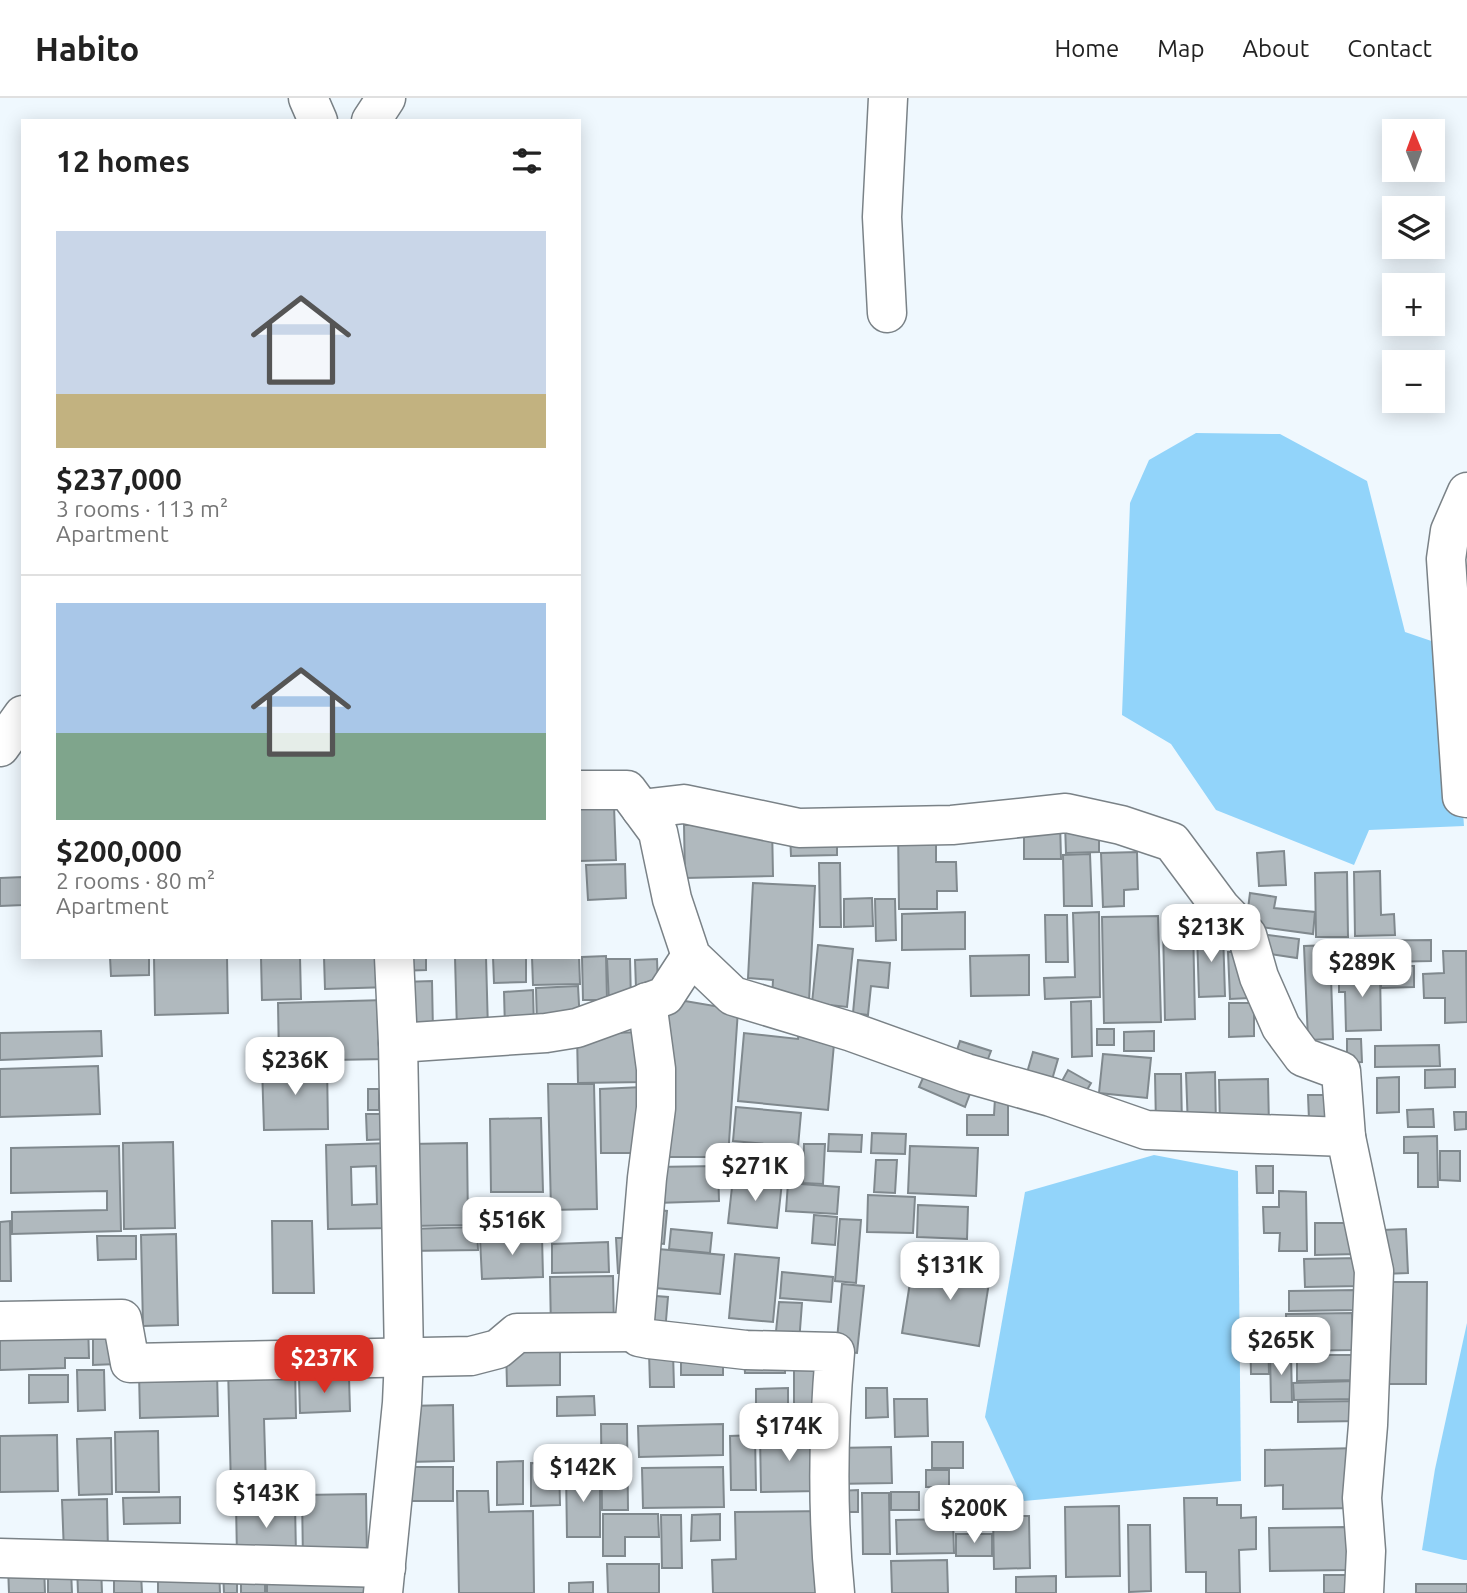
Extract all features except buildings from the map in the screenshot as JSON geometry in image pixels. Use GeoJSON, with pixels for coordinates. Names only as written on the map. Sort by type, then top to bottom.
{"type":"FeatureCollection","features":[{"type":"Feature","properties":{"kind":"main road"},"geometry":{"type":"LineString","coordinates":[[308,98],[317,119]]}},
{"type":"Feature","properties":{"kind":"main road"},"geometry":{"type":"LineString","coordinates":[[372,119],[386,98]]}},
{"type":"Feature","properties":{"kind":"main road"},"geometry":{"type":"LineString","coordinates":[[887,313],[882,217],[888,98]]}},
{"type":"Feature","properties":{"kind":"main road"},"geometry":{"type":"LineString","coordinates":[[1467,492],[1450,531],[1446,559],[1462,797],[1467,798]]}},
{"type":"Feature","properties":{"kind":"main road"},"geometry":{"type":"LineString","coordinates":[[0,747],[21,718]]}},
{"type":"Feature","properties":{"kind":"main road"},"geometry":{"type":"LineString","coordinates":[[581,790],[627,790],[658,832],[672,899],[691,956],[733,996],[852,1032],[966,1073],[1051,1097],[1146,1130],[1346,1137]]}},
{"type":"Feature","properties":{"kind":"main road"},"geometry":{"type":"LineString","coordinates":[[641,809],[684,804],[799,828],[952,825],[1066,813],[1121,825],[1172,842],[1221,908],[1247,935],[1259,977],[1281,1027],[1303,1057],[1342,1071],[1346,1137],[1374,1271],[1362,1498],[1366,1551],[1364,1593]]}},
{"type":"Feature","properties":{"kind":"main road"},"geometry":{"type":"LineString","coordinates":[[398,1043],[546,1033],[577,1028],[665,996],[691,956]]}},
{"type":"Feature","properties":{"kind":"main road"},"geometry":{"type":"LineString","coordinates":[[0,1559],[152,1577],[385,1581],[404,1358],[394,959]]}},
{"type":"Feature","properties":{"kind":"main road"},"geometry":{"type":"LineString","coordinates":[[634,1332],[656,1108],[656,1069],[647,1002]]}},
{"type":"Feature","properties":{"kind":"main road"},"geometry":{"type":"LineString","coordinates":[[0,1321],[122,1319],[130,1363],[471,1356],[498,1349],[517,1333],[634,1332],[639,1337],[649,1339],[746,1350],[835,1352],[830,1405],[830,1465],[835,1593]]}},
{"type":"Feature","properties":{"kind":"water"},"geometry":{"type":"Polygon","coordinates":[[[1196,433],[1280,434],[1367,481],[1405,632],[1452,648],[1464,826],[1369,830],[1354,865],[1216,810],[1171,744],[1122,715],[1130,503],[1149,460],[1196,433]]]}},
{"type":"Feature","properties":{"kind":"water"},"geometry":{"type":"Polygon","coordinates":[[[1154,1155],[1238,1171],[1241,1481],[1024,1501],[985,1417],[1025,1192],[1154,1155]]]}},
{"type":"Feature","properties":{"kind":"water"},"geometry":{"type":"Polygon","coordinates":[[[1467,1323],[1467,1560],[1464,1560],[1422,1550],[1435,1469],[1467,1323]]]}}]}
